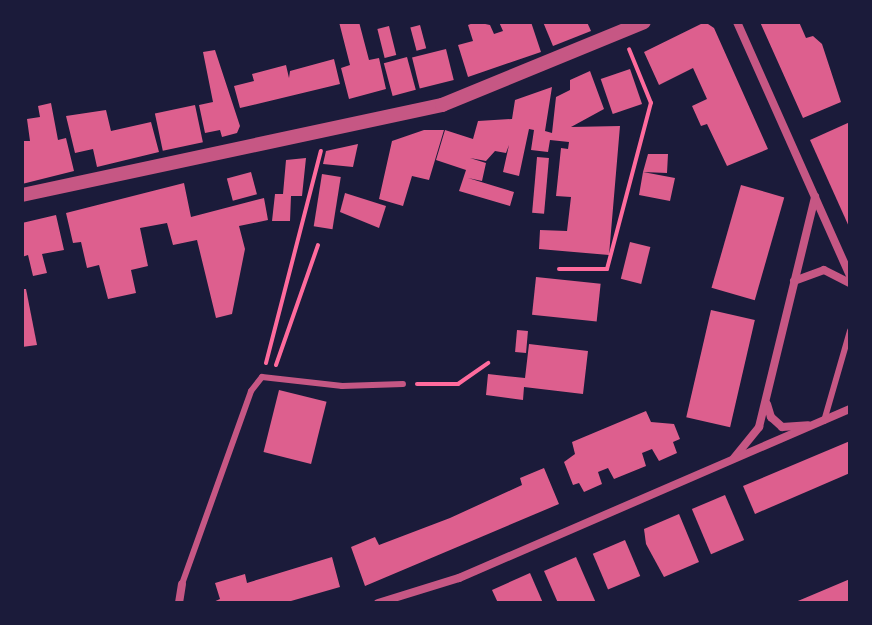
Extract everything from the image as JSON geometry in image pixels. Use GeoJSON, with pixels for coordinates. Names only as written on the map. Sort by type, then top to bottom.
{"type":"FeatureCollection","features":[{"type":"Feature","properties":{"kind":"street"},"geometry":{"type":"LineString","coordinates":[[22,195],[442,105],[644,22]]}},
{"type":"Feature","properties":{"kind":"street"},"geometry":{"type":"LineString","coordinates":[[737,22],[850,276]]}},
{"type":"Feature","properties":{"kind":"street"},"geometry":{"type":"LineString","coordinates":[[731,461],[756,435],[815,197]]}},
{"type":"Feature","properties":{"kind":"street"},"geometry":{"type":"LineString","coordinates":[[794,281],[824,270],[850,283]]}},
{"type":"Feature","properties":{"kind":"street"},"geometry":{"type":"LineString","coordinates":[[767,395],[771,417],[782,427],[820,422]]}},
{"type":"Feature","properties":{"kind":"street"},"geometry":{"type":"LineString","coordinates":[[378,603],[459,578],[850,409]]}},
{"type":"Feature","properties":{"kind":"street"},"geometry":{"type":"LineString","coordinates":[[179,603],[182,584]]}},
{"type":"Feature","properties":{"kind":"lane"},"geometry":{"type":"LineString","coordinates":[[820,422],[850,331]]}},
{"type":"Feature","properties":{"kind":"lane"},"geometry":{"type":"LineString","coordinates":[[182,584],[251,391],[262,377],[273,375],[342,386],[403,384]]}},
{"type":"Feature","properties":{"kind":"path"},"geometry":{"type":"LineString","coordinates":[[559,269],[607,269],[611,255],[651,103],[622,32]]}},
{"type":"Feature","properties":{"kind":"path"},"geometry":{"type":"LineString","coordinates":[[262,377],[325,131]]}},
{"type":"Feature","properties":{"kind":"path"},"geometry":{"type":"LineString","coordinates":[[273,375],[318,245]]}},
{"type":"Feature","properties":{"kind":"path"},"geometry":{"type":"LineString","coordinates":[[403,384],[458,384],[488,363]]}},
{"type":"Feature","properties":{"kind":"building"},"geometry":{"type":"Polygon","coordinates":[[[339,22],[359,22],[369,60],[379,58],[386,89],[349,99],[341,68],[350,65],[339,22]]]}},
{"type":"Feature","properties":{"kind":"building"},"geometry":{"type":"Polygon","coordinates":[[[476,22],[490,25],[494,34],[503,31],[499,22],[531,22],[541,52],[468,77],[458,45],[473,41],[468,25],[476,22]]]}},
{"type":"Feature","properties":{"kind":"building"},"geometry":{"type":"Polygon","coordinates":[[[543,22],[587,22],[591,31],[553,46],[543,22]]]}},
{"type":"Feature","properties":{"kind":"building"},"geometry":{"type":"Polygon","coordinates":[[[705,22],[714,28],[768,149],[727,166],[707,124],[701,126],[692,106],[707,99],[693,68],[659,85],[644,52],[705,22]]]}},
{"type":"Feature","properties":{"kind":"building"},"geometry":{"type":"Polygon","coordinates":[[[760,22],[799,22],[806,38],[813,36],[822,44],[841,102],[803,118],[760,22]]]}},
{"type":"Feature","properties":{"kind":"building"},"geometry":{"type":"Polygon","coordinates":[[[420,25],[426,48],[417,51],[410,28],[420,25]]]}},
{"type":"Feature","properties":{"kind":"building"},"geometry":{"type":"Polygon","coordinates":[[[389,26],[396,55],[385,58],[377,29],[389,26]]]}},
{"type":"Feature","properties":{"kind":"building"},"geometry":{"type":"Polygon","coordinates":[[[446,49],[454,80],[420,89],[412,57],[446,49]]]}},
{"type":"Feature","properties":{"kind":"building"},"geometry":{"type":"Polygon","coordinates":[[[215,50],[240,126],[237,133],[222,137],[220,130],[205,133],[199,105],[213,102],[203,52],[215,50]]]}},
{"type":"Feature","properties":{"kind":"building"},"geometry":{"type":"Polygon","coordinates":[[[407,57],[416,90],[393,96],[384,63],[407,57]]]}},
{"type":"Feature","properties":{"kind":"building"},"geometry":{"type":"Polygon","coordinates":[[[334,59],[340,84],[240,108],[234,86],[254,81],[252,74],[286,65],[289,78],[290,71],[334,59]]]}},
{"type":"Feature","properties":{"kind":"building"},"geometry":{"type":"Polygon","coordinates":[[[630,69],[642,104],[613,114],[601,79],[630,69]]]}},
{"type":"Feature","properties":{"kind":"building"},"geometry":{"type":"Polygon","coordinates":[[[590,71],[604,109],[571,127],[620,126],[609,255],[539,249],[540,230],[567,231],[571,197],[556,196],[561,148],[568,149],[569,142],[550,140],[548,152],[531,150],[534,130],[529,129],[519,176],[503,172],[509,145],[506,153],[495,151],[486,161],[470,158],[486,163],[482,181],[468,178],[514,192],[510,206],[459,191],[466,170],[436,160],[445,130],[473,139],[478,121],[512,119],[515,100],[552,87],[545,131],[552,133],[556,97],[570,90],[570,80],[590,71]]]}},
{"type":"Feature","properties":{"kind":"building"},"geometry":{"type":"Polygon","coordinates":[[[51,103],[58,140],[66,138],[74,171],[22,184],[22,141],[30,141],[27,119],[40,117],[38,106],[51,103]]]}},
{"type":"Feature","properties":{"kind":"building"},"geometry":{"type":"Polygon","coordinates":[[[195,105],[203,142],[163,151],[155,114],[195,105]]]}},
{"type":"Feature","properties":{"kind":"building"},"geometry":{"type":"Polygon","coordinates":[[[106,110],[111,131],[151,122],[159,152],[97,167],[93,149],[75,153],[66,116],[106,110]]]}},
{"type":"Feature","properties":{"kind":"building"},"geometry":{"type":"Polygon","coordinates":[[[850,122],[850,229],[810,140],[850,122]]]}},
{"type":"Feature","properties":{"kind":"building"},"geometry":{"type":"Polygon","coordinates":[[[424,130],[444,130],[429,180],[412,176],[403,206],[379,199],[392,141],[424,130]]]}},
{"type":"Feature","properties":{"kind":"building"},"geometry":{"type":"Polygon","coordinates":[[[358,144],[353,167],[323,164],[326,151],[358,144]]]}},
{"type":"Feature","properties":{"kind":"building"},"geometry":{"type":"Polygon","coordinates":[[[648,154],[668,154],[667,173],[643,172],[648,154]]]}},
{"type":"Feature","properties":{"kind":"building"},"geometry":{"type":"Polygon","coordinates":[[[537,157],[549,158],[544,214],[532,213],[537,157]]]}},
{"type":"Feature","properties":{"kind":"building"},"geometry":{"type":"Polygon","coordinates":[[[306,158],[302,196],[291,196],[290,221],[272,221],[275,194],[283,194],[286,160],[306,158]]]}},
{"type":"Feature","properties":{"kind":"building"},"geometry":{"type":"Polygon","coordinates":[[[251,172],[257,194],[233,201],[227,178],[251,172]]]}},
{"type":"Feature","properties":{"kind":"building"},"geometry":{"type":"Polygon","coordinates":[[[643,172],[675,178],[670,201],[639,195],[643,172]]]}},
{"type":"Feature","properties":{"kind":"building"},"geometry":{"type":"Polygon","coordinates":[[[322,174],[341,177],[332,229],[314,226],[322,174]]]}},
{"type":"Feature","properties":{"kind":"building"},"geometry":{"type":"Polygon","coordinates":[[[184,183],[191,217],[264,198],[268,220],[239,226],[245,249],[232,314],[216,318],[197,240],[173,245],[167,223],[140,228],[148,266],[131,270],[136,293],[108,299],[99,265],[87,268],[81,242],[73,243],[66,213],[184,183]]]}},
{"type":"Feature","properties":{"kind":"building"},"geometry":{"type":"Polygon","coordinates":[[[741,185],[784,197],[755,300],[712,288],[741,185]]]}},
{"type":"Feature","properties":{"kind":"building"},"geometry":{"type":"Polygon","coordinates":[[[345,193],[386,206],[379,228],[340,212],[345,193]]]}},
{"type":"Feature","properties":{"kind":"building"},"geometry":{"type":"Polygon","coordinates":[[[56,215],[64,250],[42,254],[47,273],[33,276],[28,255],[22,257],[22,223],[56,215]]]}},
{"type":"Feature","properties":{"kind":"building"},"geometry":{"type":"Polygon","coordinates":[[[630,242],[650,247],[641,284],[621,279],[630,242]]]}},
{"type":"Feature","properties":{"kind":"building"},"geometry":{"type":"Polygon","coordinates":[[[536,277],[601,284],[597,322],[532,315],[536,277]]]}},
{"type":"Feature","properties":{"kind":"building"},"geometry":{"type":"Polygon","coordinates":[[[22,289],[26,289],[37,345],[22,347],[22,289]]]}},
{"type":"Feature","properties":{"kind":"building"},"geometry":{"type":"Polygon","coordinates":[[[711,310],[755,320],[730,427],[686,417],[711,310]]]}},
{"type":"Feature","properties":{"kind":"building"},"geometry":{"type":"Polygon","coordinates":[[[517,330],[528,331],[526,353],[515,352],[517,330]]]}},
{"type":"Feature","properties":{"kind":"building"},"geometry":{"type":"Polygon","coordinates":[[[529,344],[588,351],[583,394],[524,387],[523,400],[486,395],[488,374],[525,378],[529,344]]]}},
{"type":"Feature","properties":{"kind":"building"},"geometry":{"type":"Polygon","coordinates":[[[279,390],[327,402],[311,464],[264,452],[279,390]]]}},
{"type":"Feature","properties":{"kind":"building"},"geometry":{"type":"Polygon","coordinates":[[[646,411],[651,422],[674,424],[680,439],[673,442],[677,453],[659,461],[652,449],[642,453],[646,466],[614,479],[608,468],[598,472],[602,484],[584,492],[579,483],[573,485],[564,462],[575,454],[572,442],[646,411]]]}},
{"type":"Feature","properties":{"kind":"building"},"geometry":{"type":"Polygon","coordinates":[[[850,441],[850,473],[755,514],[743,486],[850,441]]]}},
{"type":"Feature","properties":{"kind":"building"},"geometry":{"type":"Polygon","coordinates":[[[544,468],[559,504],[365,586],[351,547],[375,537],[379,545],[450,518],[522,485],[520,478],[544,468]]]}},
{"type":"Feature","properties":{"kind":"building"},"geometry":{"type":"Polygon","coordinates":[[[725,495],[744,540],[711,554],[692,509],[725,495]]]}},
{"type":"Feature","properties":{"kind":"building"},"geometry":{"type":"Polygon","coordinates":[[[679,514],[699,562],[664,577],[646,544],[644,529],[679,514]]]}},
{"type":"Feature","properties":{"kind":"building"},"geometry":{"type":"Polygon","coordinates":[[[625,540],[640,576],[608,590],[593,554],[625,540]]]}},
{"type":"Feature","properties":{"kind":"building"},"geometry":{"type":"Polygon","coordinates":[[[332,557],[340,587],[284,603],[211,603],[220,599],[215,583],[245,574],[247,583],[332,557]]]}},
{"type":"Feature","properties":{"kind":"building"},"geometry":{"type":"Polygon","coordinates":[[[576,557],[596,603],[558,603],[544,571],[576,557]]]}},
{"type":"Feature","properties":{"kind":"building"},"geometry":{"type":"Polygon","coordinates":[[[530,573],[543,603],[498,603],[492,590],[530,573]]]}},
{"type":"Feature","properties":{"kind":"building"},"geometry":{"type":"Polygon","coordinates":[[[850,579],[850,603],[793,603],[805,598],[850,579]]]}}]}
